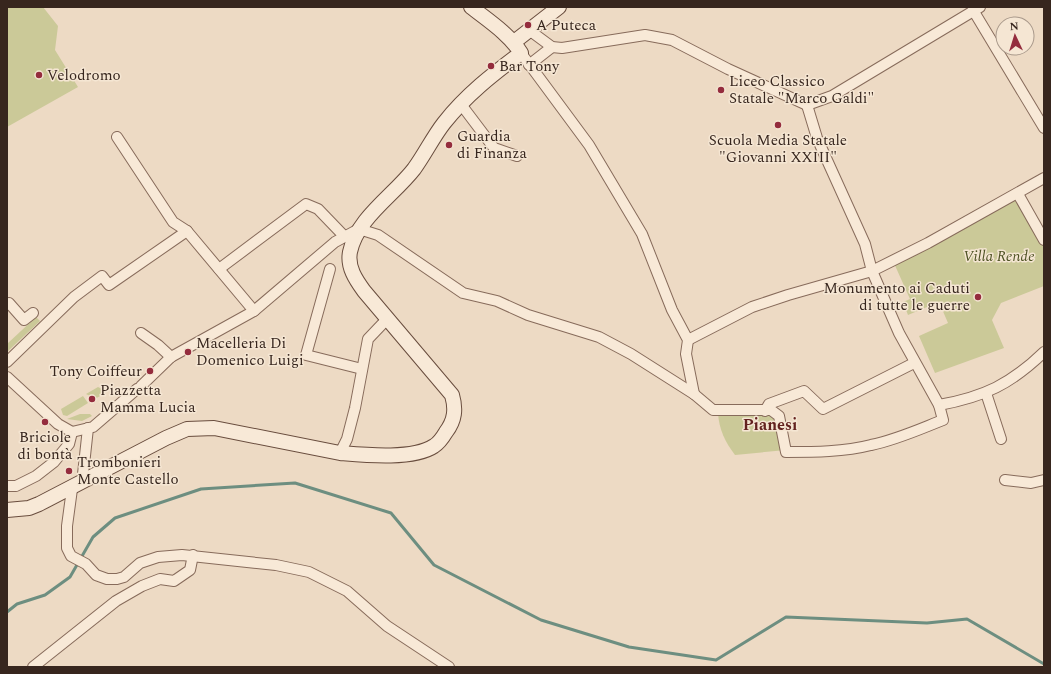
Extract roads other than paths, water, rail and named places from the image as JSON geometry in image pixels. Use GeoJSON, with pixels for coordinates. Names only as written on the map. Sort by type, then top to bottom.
{"type":"FeatureCollection","features":[{"type":"Feature","properties":{"kind":"street"},"geometry":{"type":"LineString","coordinates":[[471,7],[517,48],[589,145],[642,234],[672,310],[688,340],[686,354],[694,394]]}},
{"type":"Feature","properties":{"kind":"street"},"geometry":{"type":"LineString","coordinates":[[7,377],[58,424],[72,432],[93,427],[139,388],[171,357],[254,311],[314,259],[344,236],[359,228],[414,168],[443,124],[460,104],[517,48],[530,30],[559,7]]}},
{"type":"Feature","properties":{"kind":"street"},"geometry":{"type":"LineString","coordinates":[[530,30],[552,47],[562,48],[584,46],[645,35],[672,40],[728,69],[807,105],[832,96],[976,9],[1044,128]]}},
{"type":"Feature","properties":{"kind":"street"},"geometry":{"type":"LineString","coordinates":[[529,65],[552,47]]}},
{"type":"Feature","properties":{"kind":"street"},"geometry":{"type":"LineString","coordinates":[[460,104],[494,148],[517,156]]}},
{"type":"Feature","properties":{"kind":"street"},"geometry":{"type":"LineString","coordinates":[[359,228],[378,235],[463,293],[497,301],[528,315],[599,337],[631,354],[694,394],[714,410],[771,410],[779,416],[786,452],[859,448],[916,431],[943,420],[939,405],[924,376],[914,363],[872,271],[865,244],[817,138],[807,105]]}},
{"type":"Feature","properties":{"kind":"street"},"geometry":{"type":"LineString","coordinates":[[117,137],[173,222],[187,231],[254,311]]}},
{"type":"Feature","properties":{"kind":"street"},"geometry":{"type":"LineString","coordinates":[[688,340],[752,307],[872,271],[905,256],[1018,194],[1044,178]]}},
{"type":"Feature","properties":{"kind":"street"},"geometry":{"type":"LineString","coordinates":[[1018,194],[1044,240]]}},
{"type":"Feature","properties":{"kind":"street"},"geometry":{"type":"LineString","coordinates":[[219,269],[306,204],[318,209],[344,236]]}},
{"type":"Feature","properties":{"kind":"street"},"geometry":{"type":"LineString","coordinates":[[7,510],[18,510],[39,504],[178,432],[199,428],[214,428],[340,453],[397,454],[421,451],[434,446],[442,438],[454,417],[455,406],[452,395],[359,285],[350,266],[349,254],[359,228]]}},
{"type":"Feature","properties":{"kind":"street"},"geometry":{"type":"LineString","coordinates":[[7,362],[74,297],[102,276],[109,284],[187,231]]}},
{"type":"Feature","properties":{"kind":"street"},"geometry":{"type":"LineString","coordinates":[[330,269],[306,355],[362,369]]}},
{"type":"Feature","properties":{"kind":"street"},"geometry":{"type":"LineString","coordinates":[[8,303],[24,320],[33,313]]}},
{"type":"Feature","properties":{"kind":"street"},"geometry":{"type":"LineString","coordinates":[[340,453],[349,431],[368,339],[388,318]]}},
{"type":"Feature","properties":{"kind":"street"},"geometry":{"type":"LineString","coordinates":[[140,333],[158,345],[171,357]]}},
{"type":"Feature","properties":{"kind":"street"},"geometry":{"type":"LineString","coordinates":[[939,405],[960,401],[986,393],[1025,371],[1044,352]]}},
{"type":"Feature","properties":{"kind":"street"},"geometry":{"type":"LineString","coordinates":[[765,411],[769,404],[804,391],[823,409],[914,363]]}},
{"type":"Feature","properties":{"kind":"street"},"geometry":{"type":"LineString","coordinates":[[986,393],[1001,439]]}},
{"type":"Feature","properties":{"kind":"street"},"geometry":{"type":"LineString","coordinates":[[87,480],[83,474],[88,428]]}},
{"type":"Feature","properties":{"kind":"street"},"geometry":{"type":"LineString","coordinates":[[7,486],[16,486],[36,476],[54,462],[69,444],[72,432]]}},
{"type":"Feature","properties":{"kind":"street"},"geometry":{"type":"LineString","coordinates":[[1005,480],[1031,483],[1044,480]]}},
{"type":"Feature","properties":{"kind":"street"},"geometry":{"type":"LineString","coordinates":[[72,488],[67,526],[68,548],[71,556],[86,564],[96,575],[107,579],[117,579],[124,577],[140,562],[158,557],[193,555],[276,565],[309,572],[347,591],[387,626],[449,667]]}},
{"type":"Feature","properties":{"kind":"street"},"geometry":{"type":"LineString","coordinates":[[33,667],[116,601],[142,586],[160,579],[174,581],[190,570],[193,555]]}},
{"type":"Feature","properties":{"kind":"waterway"},"geometry":{"type":"LineString","coordinates":[[7,612],[17,604],[45,595],[70,577],[93,537],[115,518],[201,489],[295,483],[391,513],[434,565],[541,620],[629,647],[716,660],[786,617],[927,623],[967,619],[1044,664]]}},
{"type":"Feature","properties":{"kind":"place","name":"A Puteca"},"geometry":{"type":"Point","coordinates":[528,25]}},
{"type":"Feature","properties":{"kind":"place","name":"Bar Tony"},"geometry":{"type":"Point","coordinates":[491,66]}},
{"type":"Feature","properties":{"kind":"place","name":"Velodromo"},"geometry":{"type":"Point","coordinates":[39,75]}},
{"type":"Feature","properties":{"kind":"place","name":"Liceo Classico Statale \"Marco Galdi\""},"geometry":{"type":"Point","coordinates":[721,90]}},
{"type":"Feature","properties":{"kind":"place","name":"Scuola Media Statale \"Giovanni XXIII\""},"geometry":{"type":"Point","coordinates":[778,125]}},
{"type":"Feature","properties":{"kind":"place","name":"Guardia di Finanza"},"geometry":{"type":"Point","coordinates":[449,145]}},
{"type":"Feature","properties":{"kind":"place","name":"Monumento ai Caduti di tutte le guerre"},"geometry":{"type":"Point","coordinates":[978,297]}},
{"type":"Feature","properties":{"kind":"place","name":"Macelleria Di Domenico Luigi"},"geometry":{"type":"Point","coordinates":[188,352]}},
{"type":"Feature","properties":{"kind":"place","name":"Tony Coiffeur"},"geometry":{"type":"Point","coordinates":[150,371]}},
{"type":"Feature","properties":{"kind":"place","name":"Piazzetta Mamma Lucia"},"geometry":{"type":"Point","coordinates":[92,399]}},
{"type":"Feature","properties":{"kind":"place","name":"Briciole di bontà"},"geometry":{"type":"Point","coordinates":[45,422]}},
{"type":"Feature","properties":{"kind":"place","name":"Trombonieri Monte Castello"},"geometry":{"type":"Point","coordinates":[69,471]}},
{"type":"Feature","properties":{"kind":"district","name":"Pianesi"},"geometry":{"type":"Point","coordinates":[770,425]}},
{"type":"Feature","properties":{"kind":"park label","name":"Villa Rende"},"geometry":{"type":"Point","coordinates":[999,256]}}]}
